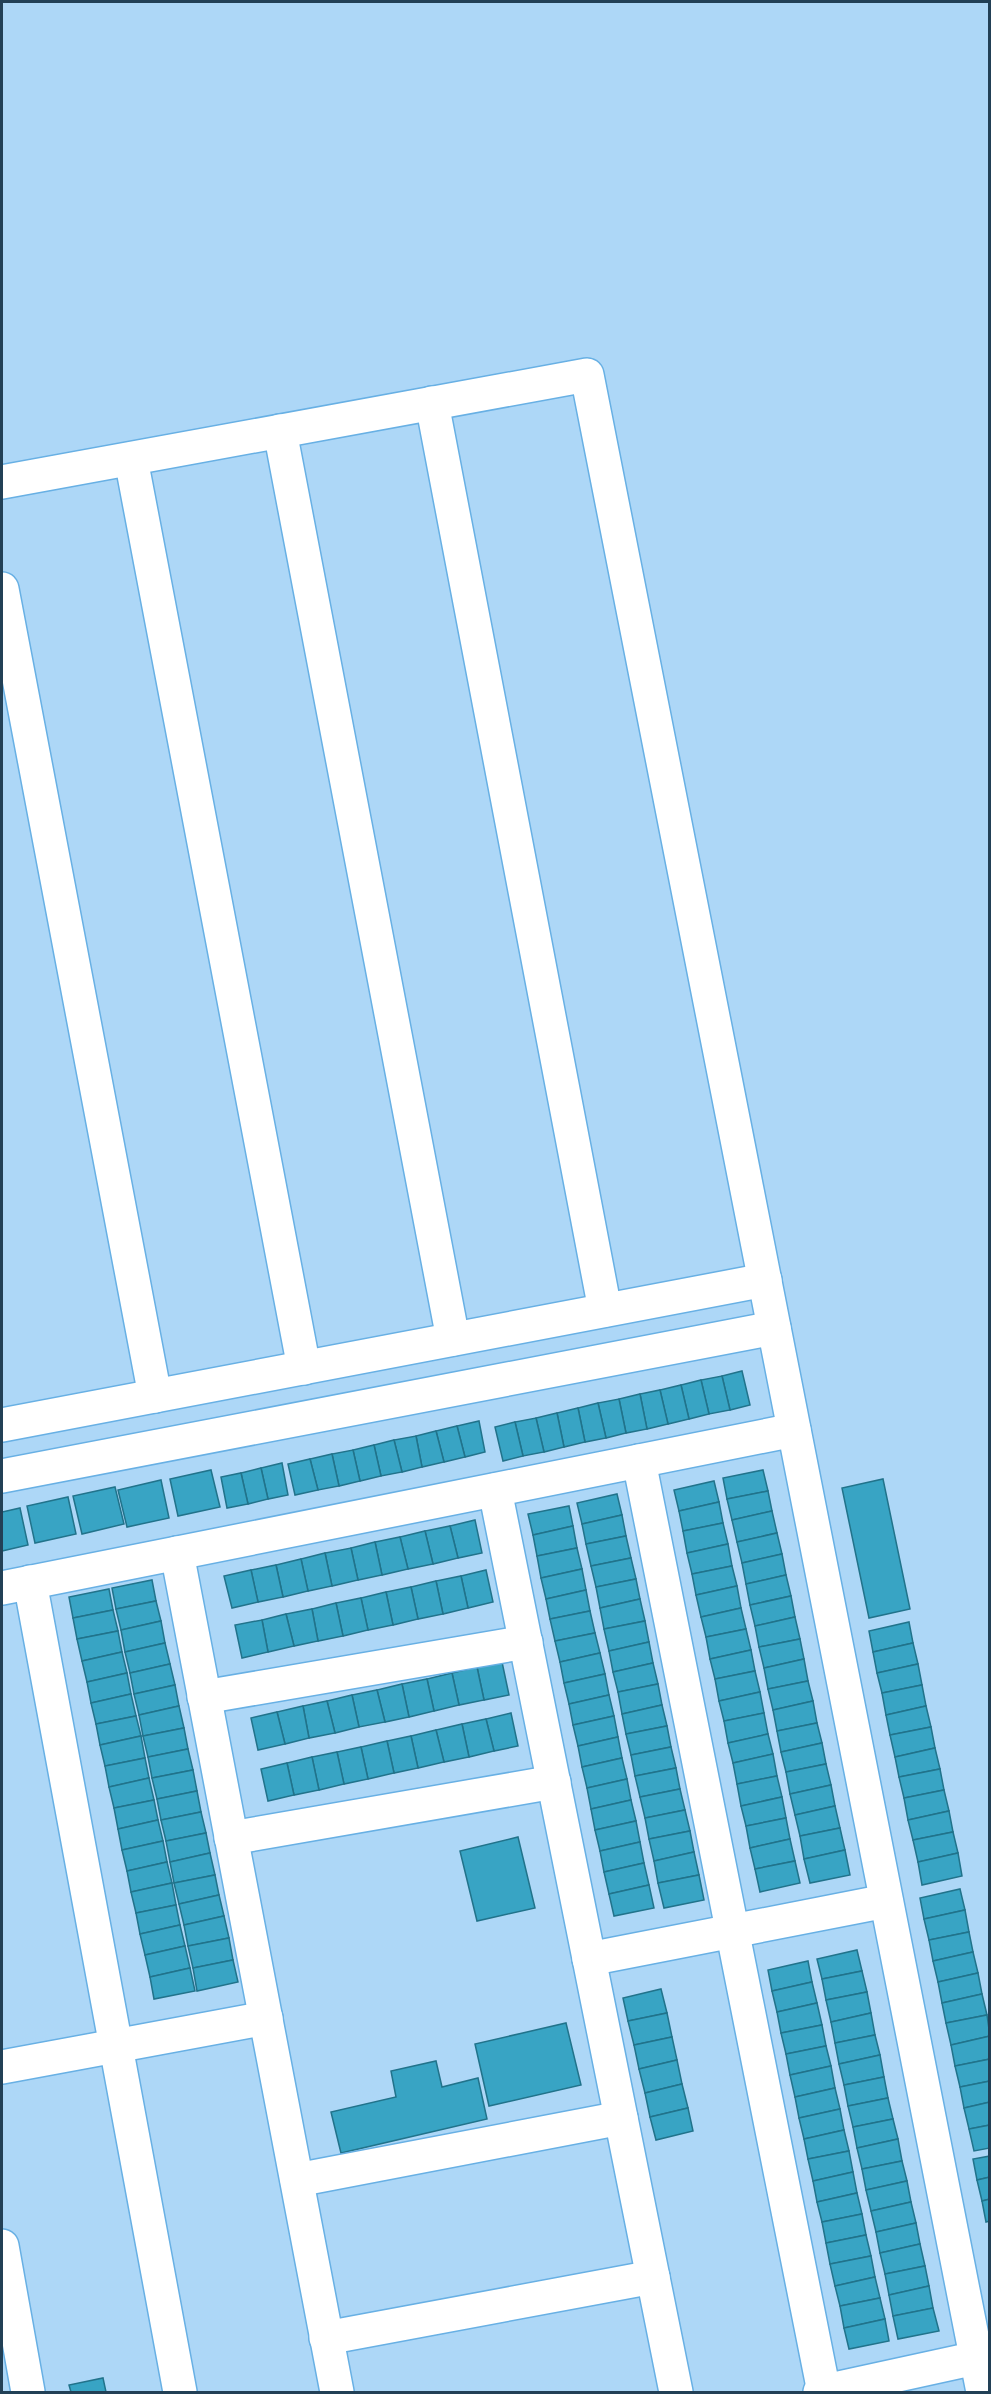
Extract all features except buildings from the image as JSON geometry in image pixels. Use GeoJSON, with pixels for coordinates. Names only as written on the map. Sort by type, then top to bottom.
{"type":"FeatureCollection","features":[{"type":"Feature","properties":{"kind":"street"},"geometry":{"type":"LineString","coordinates":[[2,482],[587,375],[982,2392]]}},
{"type":"Feature","properties":{"kind":"street"},"geometry":{"type":"LineString","coordinates":[[432,403],[605,1310]]}},
{"type":"Feature","properties":{"kind":"street"},"geometry":{"type":"LineString","coordinates":[[280,431],[453,1339]]}},
{"type":"Feature","properties":{"kind":"street"},"geometry":{"type":"LineString","coordinates":[[131,459],[304,1368]]}},
{"type":"Feature","properties":{"kind":"street"},"geometry":{"type":"LineString","coordinates":[[2,589],[155,1396]]}},
{"type":"Feature","properties":{"kind":"street"},"geometry":{"type":"LineString","coordinates":[[765,1280],[2,1426],[6,1475],[774,1328]]}},
{"type":"Feature","properties":{"kind":"street"},"geometry":{"type":"LineString","coordinates":[[180,2392],[116,2046],[16,1585],[794,1430]]}},
{"type":"Feature","properties":{"kind":"street"},"geometry":{"type":"LineString","coordinates":[[639,1461],[822,2392],[976,2358]]}},
{"type":"Feature","properties":{"kind":"street"},"geometry":{"type":"LineString","coordinates":[[495,1490],[676,2392]]}},
{"type":"Feature","properties":{"kind":"street"},"geometry":{"type":"LineString","coordinates":[[177,1553],[337,2392]]}},
{"type":"Feature","properties":{"kind":"street"},"geometry":{"type":"LineString","coordinates":[[204,1697],[526,1642]]}},
{"type":"Feature","properties":{"kind":"street"},"geometry":{"type":"LineString","coordinates":[[231,1838],[554,1782]]}},
{"type":"Feature","properties":{"kind":"street"},"geometry":{"type":"LineString","coordinates":[[589,1959],[886,1901]]}},
{"type":"Feature","properties":{"kind":"street"},"geometry":{"type":"LineString","coordinates":[[2,2067],[266,2018]]}},
{"type":"Feature","properties":{"kind":"street"},"geometry":{"type":"LineString","coordinates":[[297,2180],[621,2118]]}},
{"type":"Feature","properties":{"kind":"street"},"geometry":{"type":"LineString","coordinates":[[2,2246],[28,2392]]}},
{"type":"Feature","properties":{"kind":"street"},"geometry":{"type":"LineString","coordinates":[[326,2337],[653,2277]]}}]}
